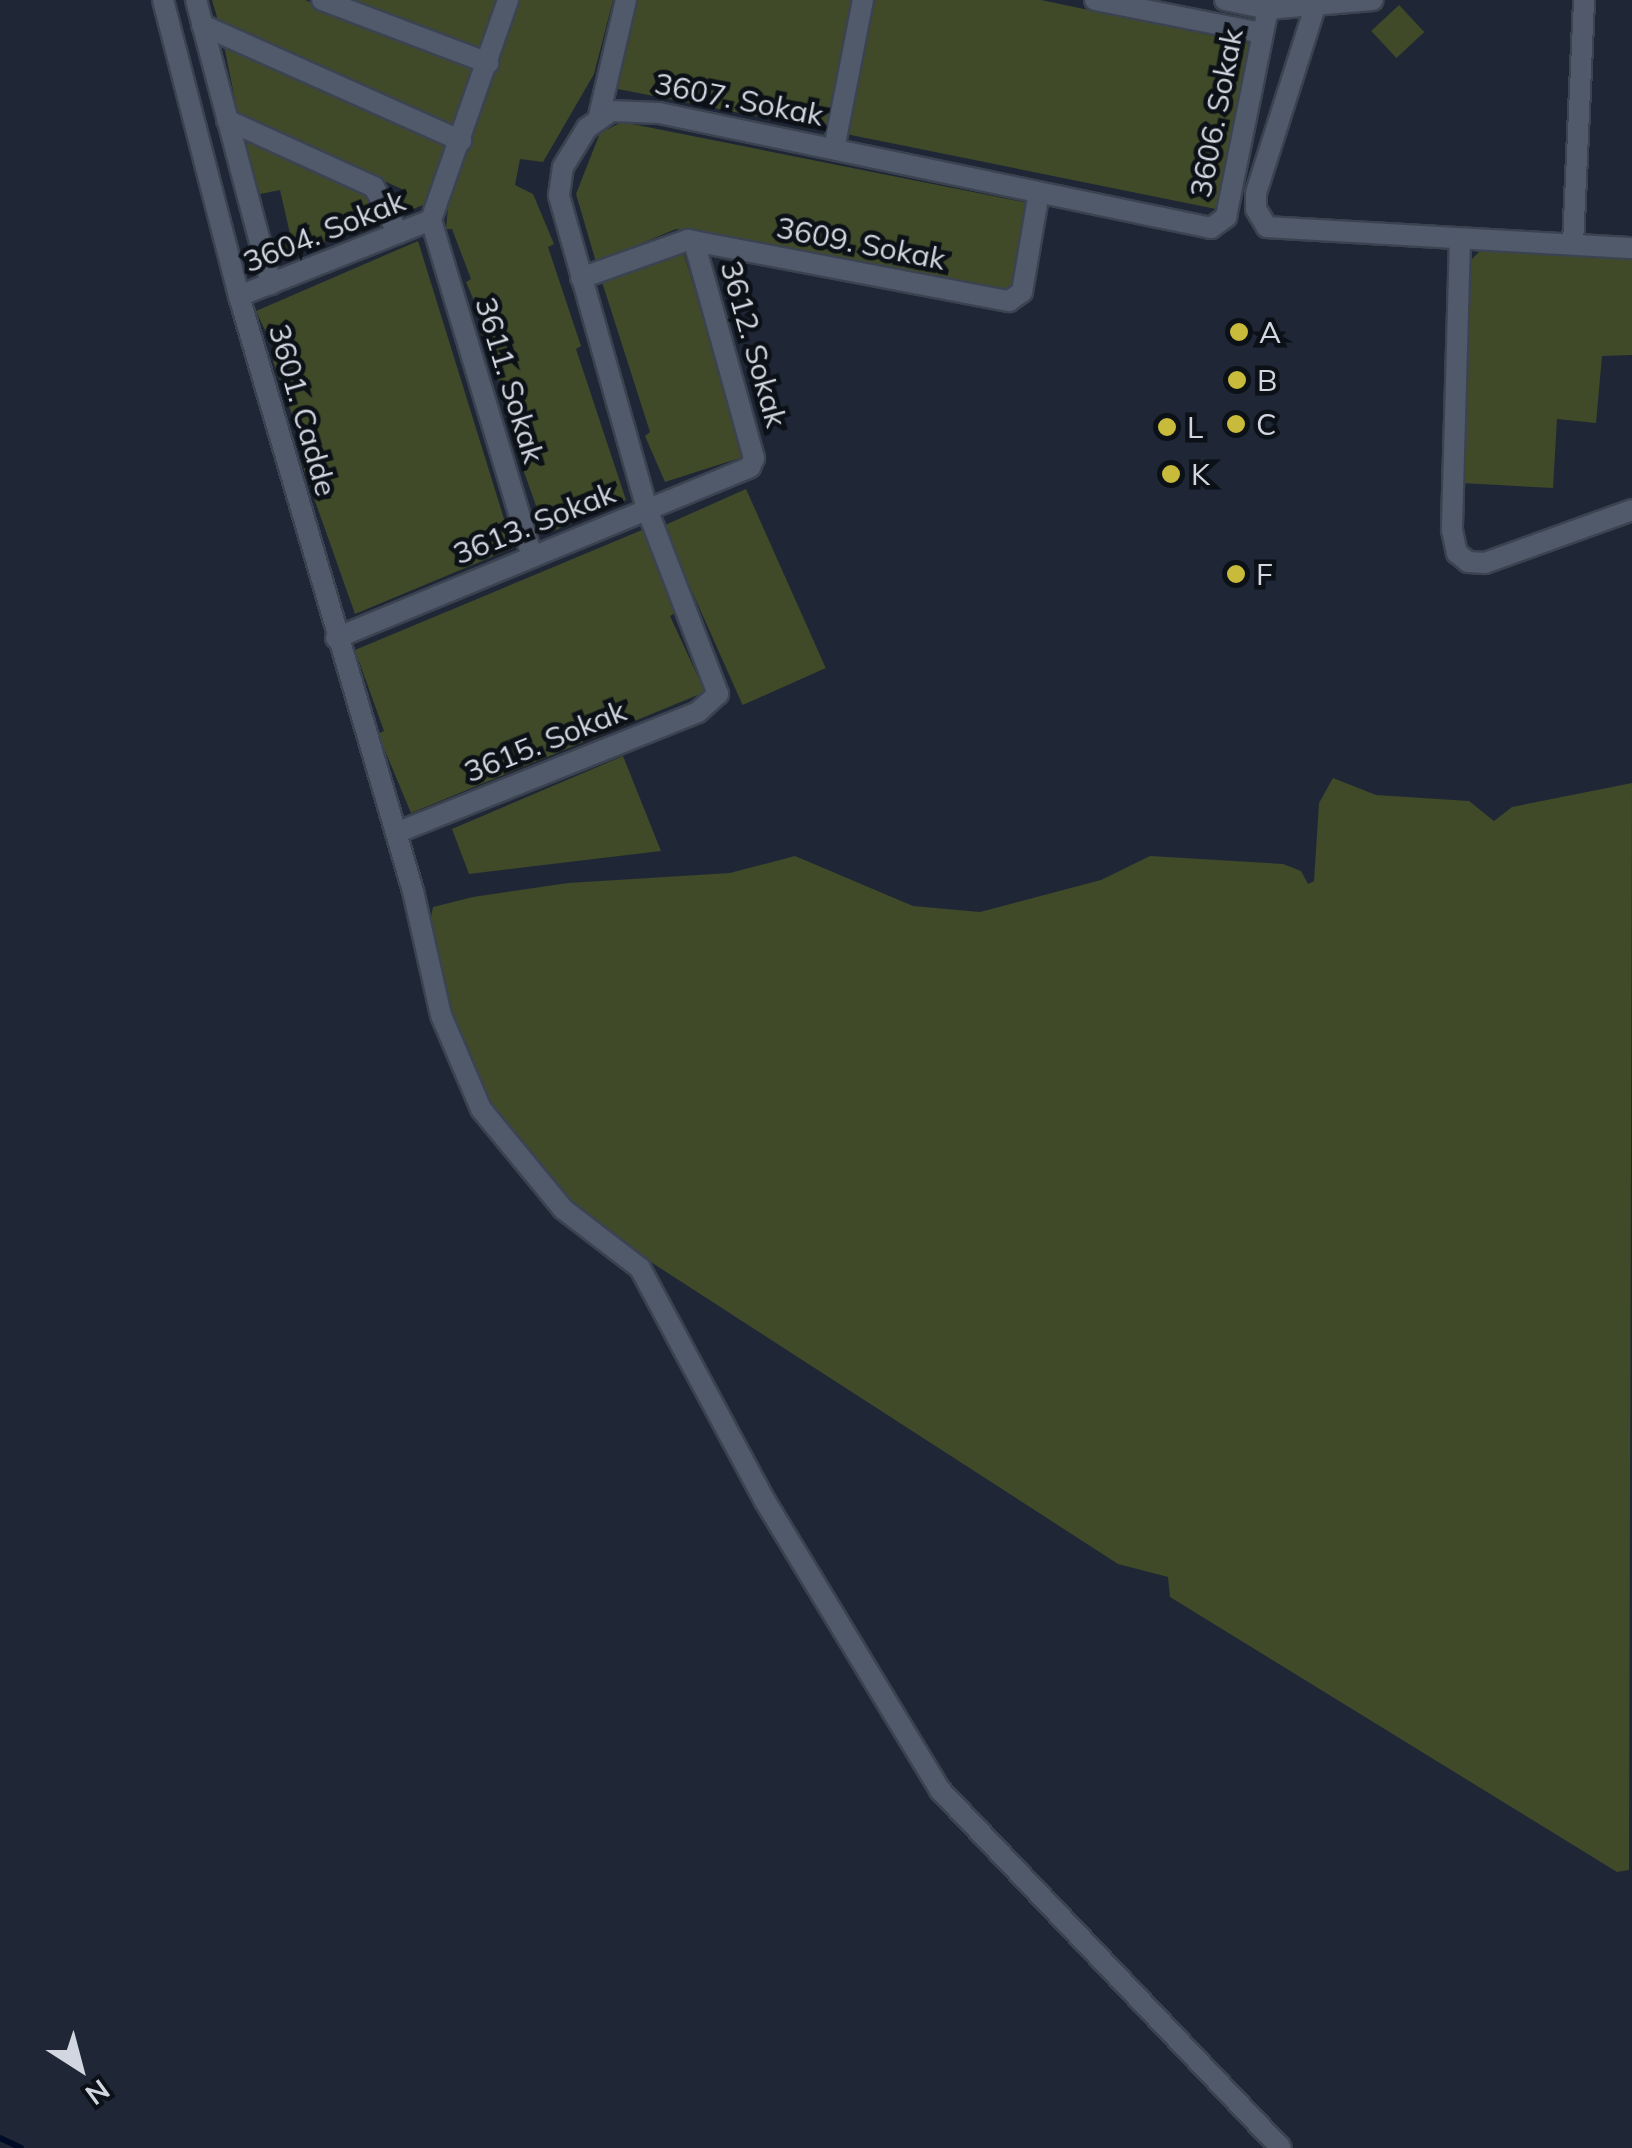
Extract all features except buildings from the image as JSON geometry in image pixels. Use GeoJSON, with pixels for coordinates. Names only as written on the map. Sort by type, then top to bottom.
{"type":"FeatureCollection","features":[{"type":"Feature","properties":{"kind":"street","name":"3601. Cadde"},"geometry":{"type":"LineString","coordinates":[[163,0],[239,296],[396,833],[441,1016],[481,1109],[562,1208],[640,1268],[764,1502],[899,1731],[940,1790],[1282,2148]]}},
{"type":"Feature","properties":{"kind":"street"},"geometry":{"type":"LineString","coordinates":[[196,0],[271,284]]}},
{"type":"Feature","properties":{"kind":"street"},"geometry":{"type":"LineString","coordinates":[[322,0],[488,63]]}},
{"type":"Feature","properties":{"kind":"street"},"geometry":{"type":"LineString","coordinates":[[430,220],[508,0]]}},
{"type":"Feature","properties":{"kind":"street"},"geometry":{"type":"LineString","coordinates":[[626,0],[600,116],[577,140],[559,182],[581,278],[646,510]]}},
{"type":"Feature","properties":{"kind":"street"},"geometry":{"type":"LineString","coordinates":[[834,148],[863,0]]}},
{"type":"Feature","properties":{"kind":"street"},"geometry":{"type":"LineString","coordinates":[[1095,0],[1262,34]]}},
{"type":"Feature","properties":{"kind":"street"},"geometry":{"type":"LineString","coordinates":[[1225,0],[1268,8],[1373,0]]}},
{"type":"Feature","properties":{"kind":"street"},"geometry":{"type":"LineString","coordinates":[[1573,244],[1584,0]]}},
{"type":"Feature","properties":{"kind":"street"},"geometry":{"type":"LineString","coordinates":[[1315,7],[1256,210],[1268,226],[1301,232],[1632,248]]}},
{"type":"Feature","properties":{"kind":"street","name":"3606. Sokak"},"geometry":{"type":"LineString","coordinates":[[1219,226],[1226,217],[1268,8]]}},
{"type":"Feature","properties":{"kind":"street"},"geometry":{"type":"LineString","coordinates":[[202,24],[461,141]]}},
{"type":"Feature","properties":{"kind":"street","name":"3607. Sokak"},"geometry":{"type":"LineString","coordinates":[[600,116],[641,110],[1219,226]]}},
{"type":"Feature","properties":{"kind":"street"},"geometry":{"type":"LineString","coordinates":[[227,120],[374,187],[398,233]]}},
{"type":"Feature","properties":{"kind":"street","name":"3609. Sokak"},"geometry":{"type":"LineString","coordinates":[[694,241],[1002,301],[1017,298],[1039,192]]}},
{"type":"Feature","properties":{"kind":"street","name":"3604. Sokak"},"geometry":{"type":"LineString","coordinates":[[239,296],[430,220]]}},
{"type":"Feature","properties":{"kind":"street","name":"3611. Sokak"},"geometry":{"type":"LineString","coordinates":[[430,220],[532,557]]}},
{"type":"Feature","properties":{"kind":"street"},"geometry":{"type":"LineString","coordinates":[[1460,239],[1452,530],[1458,553],[1468,562],[1485,563],[1632,510]]}},
{"type":"Feature","properties":{"kind":"street"},"geometry":{"type":"LineString","coordinates":[[581,278],[694,241]]}},
{"type":"Feature","properties":{"kind":"street","name":"3612. Sokak"},"geometry":{"type":"LineString","coordinates":[[694,241],[753,463]]}},
{"type":"Feature","properties":{"kind":"street","name":"3613. Sokak"},"geometry":{"type":"LineString","coordinates":[[336,638],[753,463]]}},
{"type":"Feature","properties":{"kind":"street","name":"3615. Sokak"},"geometry":{"type":"LineString","coordinates":[[396,833],[714,700],[716,680],[646,510]]}},
{"type":"Feature","properties":{"kind":"green space"},"geometry":{"type":"Polygon","coordinates":[[[212,0],[305,0],[475,66],[454,130],[219,24],[212,0]]]}},
{"type":"Feature","properties":{"kind":"green space"},"geometry":{"type":"Polygon","coordinates":[[[339,0],[496,0],[479,52],[339,0]]]}},
{"type":"Feature","properties":{"kind":"green space"},"geometry":{"type":"Polygon","coordinates":[[[516,0],[613,0],[594,74],[543,162],[520,159],[515,185],[533,194],[554,244],[548,247],[581,346],[576,349],[626,500],[546,534],[511,435],[517,432],[481,332],[486,329],[466,282],[471,279],[452,229],[446,229],[449,195],[516,0]]]}},
{"type":"Feature","properties":{"kind":"green space"},"geometry":{"type":"Polygon","coordinates":[[[633,0],[851,0],[826,130],[613,88],[633,0]]]}},
{"type":"Feature","properties":{"kind":"green space"},"geometry":{"type":"Polygon","coordinates":[[[875,0],[1041,0],[1252,44],[1216,209],[846,134],[875,0]]]}},
{"type":"Feature","properties":{"kind":"green space"},"geometry":{"type":"Polygon","coordinates":[[[1399,5],[1424,32],[1396,58],[1371,31],[1399,5]]]}},
{"type":"Feature","properties":{"kind":"green space"},"geometry":{"type":"Polygon","coordinates":[[[224,46],[450,144],[431,202],[400,214],[393,204],[406,191],[238,114],[224,46]]]}},
{"type":"Feature","properties":{"kind":"green space"},"geometry":{"type":"Polygon","coordinates":[[[622,122],[1028,203],[1013,293],[676,229],[596,262],[576,194],[600,133],[622,122]]]}},
{"type":"Feature","properties":{"kind":"green space"},"geometry":{"type":"Polygon","coordinates":[[[250,139],[378,198],[383,220],[279,259],[275,243],[291,238],[280,190],[260,194],[246,145],[250,139]]]}},
{"type":"Feature","properties":{"kind":"green space"},"geometry":{"type":"Polygon","coordinates":[[[418,241],[513,548],[355,614],[302,464],[308,460],[273,361],[278,358],[256,311],[418,241]]]}},
{"type":"Feature","properties":{"kind":"green space"},"geometry":{"type":"Polygon","coordinates":[[[682,248],[746,456],[665,482],[645,436],[650,432],[602,282],[682,248]]]}},
{"type":"Feature","properties":{"kind":"green space"},"geometry":{"type":"Polygon","coordinates":[[[1483,248],[1632,259],[1632,355],[1602,356],[1596,423],[1557,419],[1553,488],[1461,483],[1468,263],[1483,248]]]}},
{"type":"Feature","properties":{"kind":"green space"},"geometry":{"type":"Polygon","coordinates":[[[746,489],[826,668],[743,705],[663,526],[746,489]]]}},
{"type":"Feature","properties":{"kind":"green space"},"geometry":{"type":"Polygon","coordinates":[[[642,530],[677,612],[670,616],[705,692],[411,813],[378,734],[384,731],[355,650],[642,530]]]}},
{"type":"Feature","properties":{"kind":"green space"},"geometry":{"type":"Polygon","coordinates":[[[623,756],[661,851],[469,874],[452,829],[623,756]]]}},
{"type":"Feature","properties":{"kind":"green space"},"geometry":{"type":"Polygon","coordinates":[[[1333,778],[1376,795],[1469,801],[1494,821],[1512,807],[1632,783],[1629,1870],[1617,1872],[1170,1597],[1168,1577],[1118,1564],[592,1224],[549,1184],[492,1110],[466,1066],[426,941],[433,907],[473,897],[568,883],[730,873],[795,856],[913,906],[980,912],[1101,880],[1150,856],[1283,864],[1301,871],[1308,884],[1314,881],[1319,803],[1333,778]]]}},
{"type":"Feature","properties":{"kind":"waterway"},"geometry":{"type":"LineString","coordinates":[[0,2138],[21,2148]]}},
{"type":"Feature","properties":{"kind":"place","name":"A"},"geometry":{"type":"Point","coordinates":[1239,332]}},
{"type":"Feature","properties":{"kind":"place","name":"B"},"geometry":{"type":"Point","coordinates":[1237,380]}},
{"type":"Feature","properties":{"kind":"place","name":"C"},"geometry":{"type":"Point","coordinates":[1236,424]}},
{"type":"Feature","properties":{"kind":"place","name":"L"},"geometry":{"type":"Point","coordinates":[1167,427]}},
{"type":"Feature","properties":{"kind":"place","name":"K"},"geometry":{"type":"Point","coordinates":[1171,474]}},
{"type":"Feature","properties":{"kind":"place","name":"F"},"geometry":{"type":"Point","coordinates":[1236,574]}}]}
